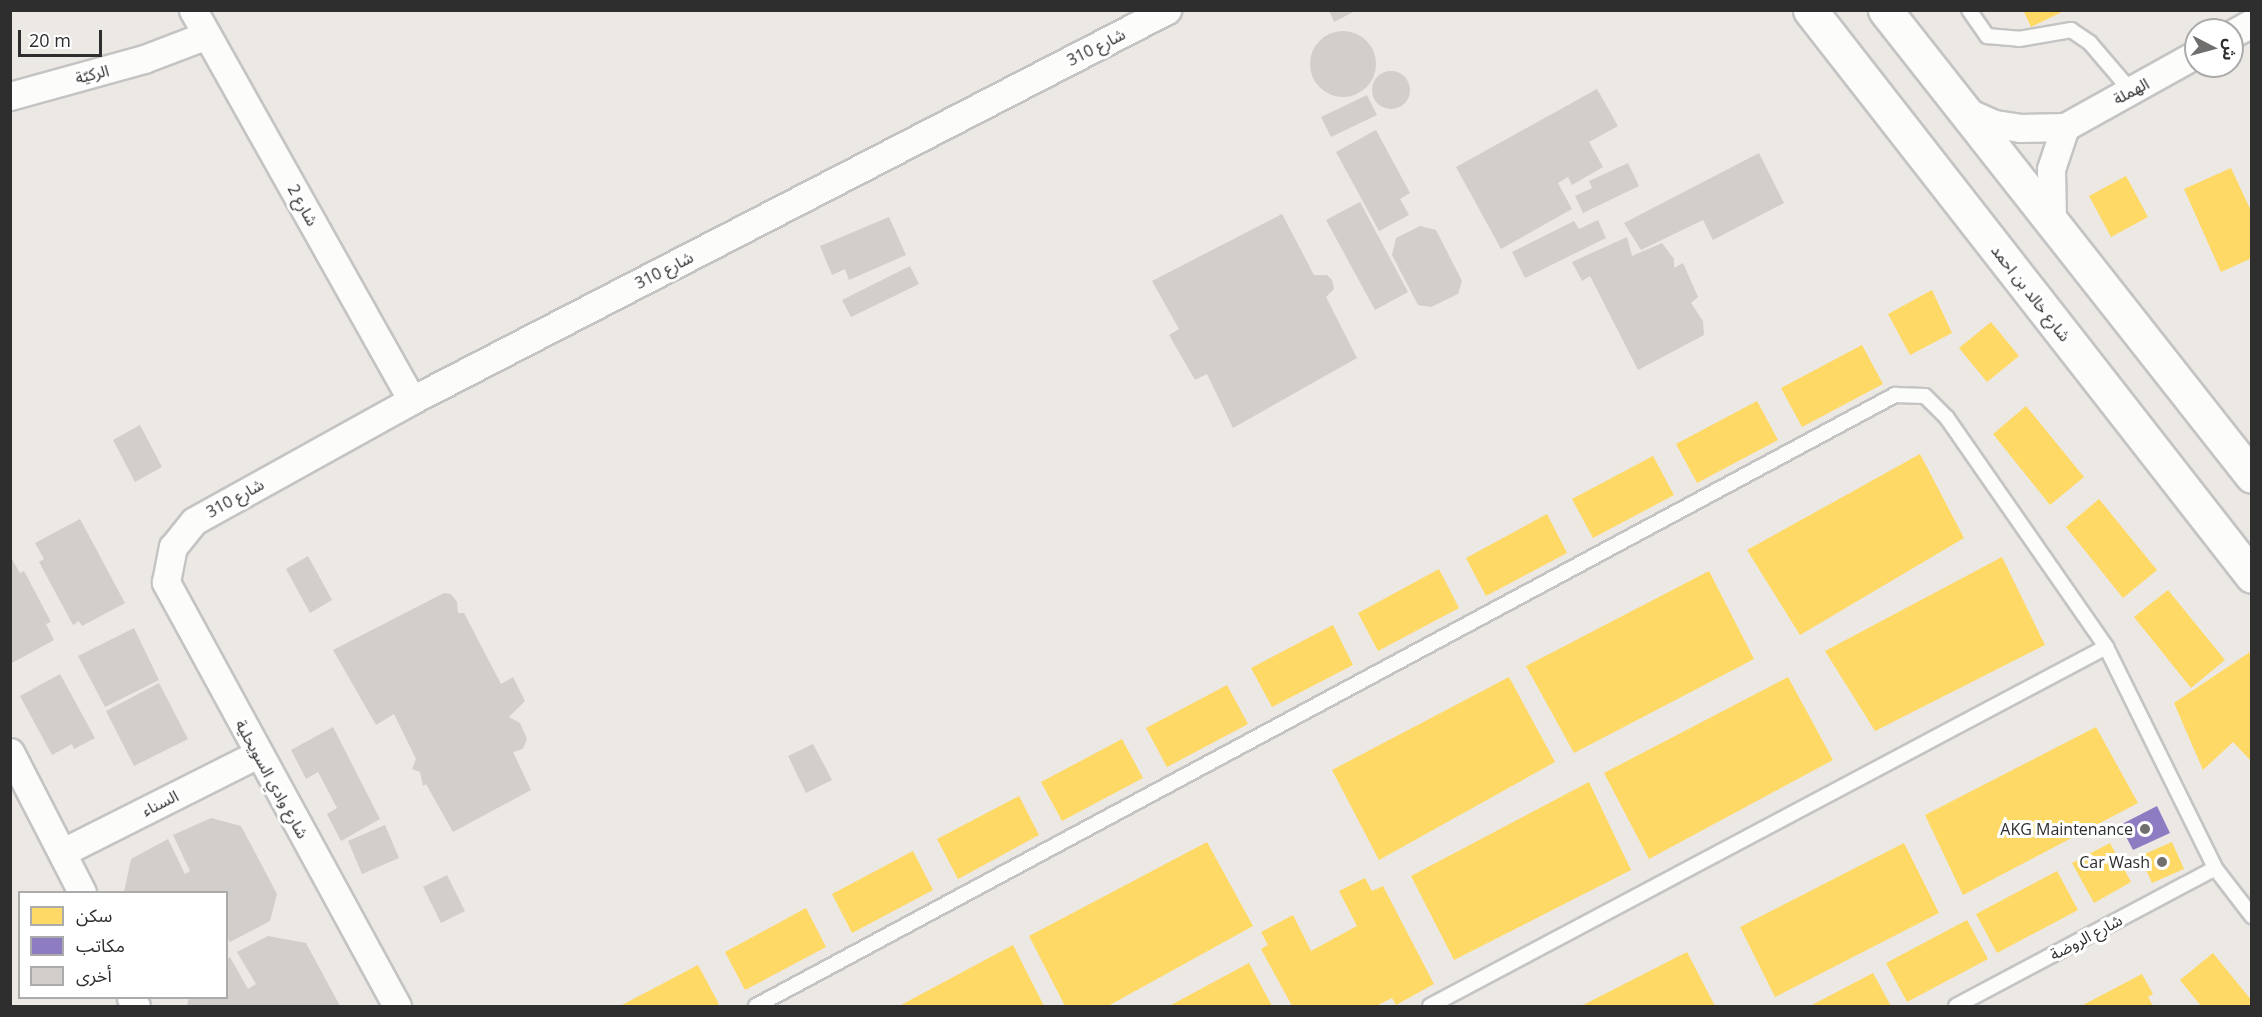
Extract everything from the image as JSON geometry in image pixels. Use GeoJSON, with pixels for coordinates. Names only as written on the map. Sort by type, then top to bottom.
{"type":"FeatureCollection","features":[{"type":"Feature","properties":{"kind":"main road","name":"شارع خالد بن احمد"},"geometry":{"type":"LineString","coordinates":[[1810,10],[2252,576]]}},
{"type":"Feature","properties":{"kind":"main road"},"geometry":{"type":"LineString","coordinates":[[1885,10],[2252,476]]}},
{"type":"Feature","properties":{"kind":"street","name":"شارع 2"},"geometry":{"type":"LineString","coordinates":[[193,10],[412,400]]}},
{"type":"Feature","properties":{"kind":"street","name":"شارع 310"},"geometry":{"type":"LineString","coordinates":[[173,547],[194,520],[412,400],[1167,10]]}},
{"type":"Feature","properties":{"kind":"street","name":"الركيّة"},"geometry":{"type":"LineString","coordinates":[[10,96],[144,59],[207,35]]}},
{"type":"Feature","properties":{"kind":"street","name":"الهملة"},"geometry":{"type":"LineString","coordinates":[[1963,110],[1995,123],[2020,128],[2065,128],[2184,61]]}},
{"type":"Feature","properties":{"kind":"street"},"geometry":{"type":"LineString","coordinates":[[2052,221],[2051,169],[2065,128]]}},
{"type":"Feature","properties":{"kind":"street","name":"شارع وادي السويحلية"},"geometry":{"type":"LineString","coordinates":[[173,547],[166,582],[397,1006]]}},
{"type":"Feature","properties":{"kind":"street"},"geometry":{"type":"LineString","coordinates":[[10,752],[82,891]]}},
{"type":"Feature","properties":{"kind":"street","name":"السناء"},"geometry":{"type":"LineString","coordinates":[[63,852],[258,754]]}},
{"type":"Feature","properties":{"kind":"lane"},"geometry":{"type":"LineString","coordinates":[[1969,10],[1987,36],[2019,39],[2071,30],[2090,43],[2130,91]]}},
{"type":"Feature","properties":{"kind":"lane"},"geometry":{"type":"LineString","coordinates":[[756,1006],[1895,395],[1925,396],[1947,418],[2106,647],[2215,868],[2252,916]]}},
{"type":"Feature","properties":{"kind":"lane"},"geometry":{"type":"LineString","coordinates":[[1430,1006],[2106,647]]}},
{"type":"Feature","properties":{"kind":"lane","name":"شارع الروضة"},"geometry":{"type":"LineString","coordinates":[[1956,1006],[2215,868]]}},
{"type":"Feature","properties":{"kind":"building: سكن"},"geometry":{"type":"Polygon","coordinates":[[[2023,10],[2066,10],[2031,27],[2023,10]]]}},
{"type":"Feature","properties":{"kind":"building: سكن"},"geometry":{"type":"Polygon","coordinates":[[[2231,168],[2252,213],[2252,258],[2221,272],[2184,189],[2231,168]]]}},
{"type":"Feature","properties":{"kind":"building: سكن"},"geometry":{"type":"Polygon","coordinates":[[[2126,176],[2148,217],[2111,237],[2089,196],[2126,176]]]}},
{"type":"Feature","properties":{"kind":"building: سكن"},"geometry":{"type":"Polygon","coordinates":[[[1932,290],[1952,333],[1910,355],[1888,314],[1932,290]]]}},
{"type":"Feature","properties":{"kind":"building: سكن"},"geometry":{"type":"Polygon","coordinates":[[[1991,322],[2019,356],[1987,382],[1959,348],[1991,322]]]}},
{"type":"Feature","properties":{"kind":"building: سكن"},"geometry":{"type":"Polygon","coordinates":[[[1862,345],[1883,384],[1802,427],[1781,388],[1862,345]]]}},
{"type":"Feature","properties":{"kind":"building: سكن"},"geometry":{"type":"Polygon","coordinates":[[[1757,401],[1778,440],[1697,483],[1676,444],[1757,401]]]}},
{"type":"Feature","properties":{"kind":"building: سكن"},"geometry":{"type":"Polygon","coordinates":[[[2026,406],[2084,477],[2050,505],[1993,434],[2026,406]]]}},
{"type":"Feature","properties":{"kind":"building: سكن"},"geometry":{"type":"Polygon","coordinates":[[[1920,454],[1964,538],[1800,635],[1747,550],[1920,454]]]}},
{"type":"Feature","properties":{"kind":"building: سكن"},"geometry":{"type":"Polygon","coordinates":[[[1653,456],[1674,495],[1593,538],[1572,499],[1653,456]]]}},
{"type":"Feature","properties":{"kind":"building: سكن"},"geometry":{"type":"Polygon","coordinates":[[[2099,499],[2157,570],[2123,598],[2066,527],[2099,499]]]}},
{"type":"Feature","properties":{"kind":"building: سكن"},"geometry":{"type":"Polygon","coordinates":[[[1547,514],[1567,553],[1486,596],[1466,558],[1547,514]]]}},
{"type":"Feature","properties":{"kind":"building: سكن"},"geometry":{"type":"Polygon","coordinates":[[[2002,557],[2045,645],[1875,731],[1825,651],[2002,557]]]}},
{"type":"Feature","properties":{"kind":"building: سكن"},"geometry":{"type":"Polygon","coordinates":[[[1439,569],[1459,608],[1378,651],[1358,613],[1439,569]]]}},
{"type":"Feature","properties":{"kind":"building: سكن"},"geometry":{"type":"Polygon","coordinates":[[[1709,571],[1754,659],[1574,753],[1526,666],[1709,571]]]}},
{"type":"Feature","properties":{"kind":"building: سكن"},"geometry":{"type":"Polygon","coordinates":[[[2168,590],[2225,660],[2191,688],[2134,617],[2168,590]]]}},
{"type":"Feature","properties":{"kind":"building: سكن"},"geometry":{"type":"Polygon","coordinates":[[[1333,625],[1353,665],[1272,707],[1251,668],[1333,625]]]}},
{"type":"Feature","properties":{"kind":"building: سكن"},"geometry":{"type":"Polygon","coordinates":[[[2250,652],[2252,762],[2233,742],[2203,770],[2174,703],[2250,652]]]}},
{"type":"Feature","properties":{"kind":"building: سكن"},"geometry":{"type":"Polygon","coordinates":[[[1509,677],[1555,762],[1379,860],[1332,770],[1509,677]]]}},
{"type":"Feature","properties":{"kind":"building: سكن"},"geometry":{"type":"Polygon","coordinates":[[[1788,677],[1833,760],[1649,859],[1604,773],[1788,677]]]}},
{"type":"Feature","properties":{"kind":"building: سكن"},"geometry":{"type":"Polygon","coordinates":[[[1227,685],[1248,724],[1167,767],[1146,728],[1227,685]]]}},
{"type":"Feature","properties":{"kind":"building: سكن"},"geometry":{"type":"Polygon","coordinates":[[[2096,727],[2138,803],[1963,895],[1925,815],[2096,727]]]}},
{"type":"Feature","properties":{"kind":"building: سكن"},"geometry":{"type":"Polygon","coordinates":[[[1122,739],[1143,778],[1062,821],[1041,782],[1122,739]]]}},
{"type":"Feature","properties":{"kind":"building: سكن"},"geometry":{"type":"Polygon","coordinates":[[[1589,782],[1631,870],[1454,960],[1411,876],[1589,782]]]}},
{"type":"Feature","properties":{"kind":"building: سكن"},"geometry":{"type":"Polygon","coordinates":[[[1019,796],[1039,835],[958,879],[937,839],[1019,796]]]}},
{"type":"Feature","properties":{"kind":"building: سكن"},"geometry":{"type":"Polygon","coordinates":[[[1207,842],[1253,926],[1108,1006],[1065,1006],[1029,936],[1207,842]]]}},
{"type":"Feature","properties":{"kind":"building: سكن","name":"Car Wash"},"geometry":{"type":"Polygon","coordinates":[[[2172,842],[2184,869],[2152,883],[2140,856],[2172,842]]]}},
{"type":"Feature","properties":{"kind":"building: سكن"},"geometry":{"type":"Polygon","coordinates":[[[1904,843],[1939,913],[1775,997],[1740,927],[1904,843]]]}},
{"type":"Feature","properties":{"kind":"building: سكن"},"geometry":{"type":"Polygon","coordinates":[[[2110,843],[2131,882],[2094,903],[2072,863],[2110,843]]]}},
{"type":"Feature","properties":{"kind":"building: سكن"},"geometry":{"type":"Polygon","coordinates":[[[913,851],[933,890],[852,933],[832,894],[913,851]]]}},
{"type":"Feature","properties":{"kind":"building: سكن"},"geometry":{"type":"Polygon","coordinates":[[[2057,871],[2078,910],[1997,953],[1976,914],[2057,871]]]}},
{"type":"Feature","properties":{"kind":"building: سكن"},"geometry":{"type":"Polygon","coordinates":[[[1365,878],[1372,891],[1383,886],[1434,984],[1396,1005],[1392,998],[1376,1006],[1292,1006],[1261,949],[1268,945],[1261,932],[1293,915],[1311,951],[1357,926],[1339,891],[1365,878]]]}},
{"type":"Feature","properties":{"kind":"building: سكن"},"geometry":{"type":"Polygon","coordinates":[[[806,908],[826,947],[745,990],[725,952],[806,908]]]}},
{"type":"Feature","properties":{"kind":"building: سكن"},"geometry":{"type":"Polygon","coordinates":[[[1967,920],[1988,959],[1907,1002],[1886,963],[1967,920]]]}},
{"type":"Feature","properties":{"kind":"building: سكن"},"geometry":{"type":"Polygon","coordinates":[[[1013,945],[1044,1006],[899,1006],[1013,945]]]}},
{"type":"Feature","properties":{"kind":"building: سكن"},"geometry":{"type":"Polygon","coordinates":[[[1687,952],[1715,1006],[1581,1006],[1687,952]]]}},
{"type":"Feature","properties":{"kind":"building: سكن"},"geometry":{"type":"Polygon","coordinates":[[[2213,953],[2252,1001],[2252,1006],[2201,1006],[2180,980],[2213,953]]]}},
{"type":"Feature","properties":{"kind":"building: سكن"},"geometry":{"type":"Polygon","coordinates":[[[1249,963],[1272,1006],[1169,1006],[1249,963]]]}},
{"type":"Feature","properties":{"kind":"building: سكن"},"geometry":{"type":"Polygon","coordinates":[[[698,965],[719,1004],[714,1006],[620,1006],[698,965]]]}},
{"type":"Feature","properties":{"kind":"building: سكن"},"geometry":{"type":"Polygon","coordinates":[[[1873,973],[1891,1006],[1810,1006],[1873,973]]]}},
{"type":"Feature","properties":{"kind":"building: سكن"},"geometry":{"type":"Polygon","coordinates":[[[2142,974],[2153,994],[2148,997],[2153,1006],[2081,1006],[2142,974]]]}},
{"type":"Feature","properties":{"kind":"building: مكاتب","name":"AKG Maintenance"},"geometry":{"type":"Polygon","coordinates":[[[2157,806],[2170,833],[2133,850],[2120,825],[2157,806]]]}},
{"type":"Feature","properties":{"kind":"building: أخرى"},"geometry":{"type":"Polygon","coordinates":[[[1329,10],[1357,10],[1334,22],[1329,10]]]}},
{"type":"Feature","properties":{"kind":"building: أخرى"},"geometry":{"type":"Polygon","coordinates":[[[1343,31],[1355,34],[1366,41],[1373,52],[1376,64],[1373,76],[1366,87],[1355,94],[1343,97],[1331,94],[1320,87],[1313,76],[1310,64],[1313,52],[1320,41],[1331,34],[1343,31]]]}},
{"type":"Feature","properties":{"kind":"building: أخرى"},"geometry":{"type":"Polygon","coordinates":[[[1391,71],[1404,77],[1410,90],[1404,103],[1391,109],[1378,103],[1372,90],[1378,77],[1391,71]]]}},
{"type":"Feature","properties":{"kind":"building: أخرى"},"geometry":{"type":"Polygon","coordinates":[[[1597,89],[1618,126],[1589,142],[1603,167],[1572,185],[1568,177],[1558,183],[1572,209],[1501,249],[1456,167],[1597,89]]]}},
{"type":"Feature","properties":{"kind":"building: أخرى"},"geometry":{"type":"Polygon","coordinates":[[[1367,95],[1377,115],[1331,137],[1321,117],[1367,95]]]}},
{"type":"Feature","properties":{"kind":"building: أخرى"},"geometry":{"type":"Polygon","coordinates":[[[1376,130],[1410,193],[1400,199],[1409,215],[1379,231],[1336,152],[1376,130]]]}},
{"type":"Feature","properties":{"kind":"building: أخرى"},"geometry":{"type":"Polygon","coordinates":[[[1759,153],[1784,203],[1713,240],[1703,220],[1641,250],[1624,223],[1759,153]]]}},
{"type":"Feature","properties":{"kind":"building: أخرى"},"geometry":{"type":"Polygon","coordinates":[[[1628,163],[1639,186],[1583,213],[1575,196],[1592,188],[1589,181],[1628,163]]]}},
{"type":"Feature","properties":{"kind":"building: أخرى"},"geometry":{"type":"Polygon","coordinates":[[[1360,202],[1408,292],[1375,310],[1326,220],[1360,202]]]}},
{"type":"Feature","properties":{"kind":"building: أخرى"},"geometry":{"type":"Polygon","coordinates":[[[1282,214],[1314,275],[1327,275],[1332,280],[1334,289],[1326,297],[1357,358],[1233,428],[1207,374],[1195,380],[1169,335],[1179,329],[1152,281],[1282,214]]]}},
{"type":"Feature","properties":{"kind":"building: أخرى"},"geometry":{"type":"Polygon","coordinates":[[[889,217],[906,255],[849,280],[845,269],[832,275],[820,246],[889,217]]]}},
{"type":"Feature","properties":{"kind":"building: أخرى"},"geometry":{"type":"Polygon","coordinates":[[[1598,220],[1606,238],[1525,278],[1512,252],[1574,221],[1579,229],[1598,220]]]}},
{"type":"Feature","properties":{"kind":"building: أخرى"},"geometry":{"type":"Polygon","coordinates":[[[1420,226],[1436,230],[1462,281],[1458,294],[1431,307],[1418,305],[1392,255],[1396,238],[1420,226]]]}},
{"type":"Feature","properties":{"kind":"building: أخرى"},"geometry":{"type":"Polygon","coordinates":[[[1627,237],[1632,256],[1662,243],[1674,259],[1674,268],[1683,263],[1698,297],[1691,303],[1703,321],[1704,335],[1638,370],[1590,276],[1582,281],[1572,262],[1627,237]]]}},
{"type":"Feature","properties":{"kind":"building: أخرى"},"geometry":{"type":"Polygon","coordinates":[[[910,266],[919,284],[851,317],[842,300],[910,266]]]}},
{"type":"Feature","properties":{"kind":"building: أخرى"},"geometry":{"type":"Polygon","coordinates":[[[140,425],[162,467],[135,482],[113,440],[140,425]]]}},
{"type":"Feature","properties":{"kind":"building: أخرى"},"geometry":{"type":"Polygon","coordinates":[[[80,519],[125,603],[82,626],[79,621],[73,625],[39,562],[44,559],[35,543],[80,519]]]}},
{"type":"Feature","properties":{"kind":"building: أخرى"},"geometry":{"type":"Polygon","coordinates":[[[10,556],[20,573],[24,571],[51,622],[46,624],[54,640],[12,663],[10,556]]]}},
{"type":"Feature","properties":{"kind":"building: أخرى"},"geometry":{"type":"Polygon","coordinates":[[[308,556],[332,600],[310,613],[286,569],[308,556]]]}},
{"type":"Feature","properties":{"kind":"building: أخرى"},"geometry":{"type":"Polygon","coordinates":[[[444,593],[451,594],[457,602],[458,613],[464,613],[501,684],[513,677],[525,701],[509,717],[520,723],[527,739],[523,749],[513,752],[531,790],[453,832],[426,784],[423,786],[420,772],[412,769],[416,759],[394,714],[376,725],[333,650],[444,593]]]}},
{"type":"Feature","properties":{"kind":"building: أخرى"},"geometry":{"type":"Polygon","coordinates":[[[134,628],[159,680],[105,707],[78,656],[134,628]]]}},
{"type":"Feature","properties":{"kind":"building: أخرى"},"geometry":{"type":"Polygon","coordinates":[[[60,674],[95,738],[74,749],[72,744],[52,755],[20,696],[60,674]]]}},
{"type":"Feature","properties":{"kind":"building: أخرى"},"geometry":{"type":"Polygon","coordinates":[[[159,683],[188,739],[134,766],[106,711],[159,683]]]}},
{"type":"Feature","properties":{"kind":"building: أخرى"},"geometry":{"type":"Polygon","coordinates":[[[333,727],[380,819],[341,841],[327,814],[337,808],[318,772],[306,779],[291,750],[333,727]]]}},
{"type":"Feature","properties":{"kind":"building: أخرى"},"geometry":{"type":"Polygon","coordinates":[[[813,744],[832,780],[806,793],[788,756],[813,744]]]}},
{"type":"Feature","properties":{"kind":"building: أخرى"},"geometry":{"type":"Polygon","coordinates":[[[211,818],[241,826],[277,894],[270,921],[230,942],[228,938],[228,891],[124,891],[131,859],[168,839],[185,874],[190,871],[173,835],[211,818]]]}},
{"type":"Feature","properties":{"kind":"building: أخرى"},"geometry":{"type":"Polygon","coordinates":[[[385,825],[399,858],[362,874],[348,841],[385,825]]]}},
{"type":"Feature","properties":{"kind":"building: أخرى"},"geometry":{"type":"Polygon","coordinates":[[[447,875],[465,911],[441,923],[423,887],[447,875]]]}},
{"type":"Feature","properties":{"kind":"building: أخرى"},"geometry":{"type":"Polygon","coordinates":[[[268,936],[306,943],[340,1006],[187,1006],[189,999],[228,999],[228,958],[230,957],[248,989],[256,984],[237,952],[268,936]]]}},
{"type":"Feature","properties":{"kind":"place","name":"AKG Maintenance"},"geometry":{"type":"Point","coordinates":[2145,829]}},
{"type":"Feature","properties":{"kind":"place","name":"Car Wash"},"geometry":{"type":"Point","coordinates":[2162,862]}}]}
